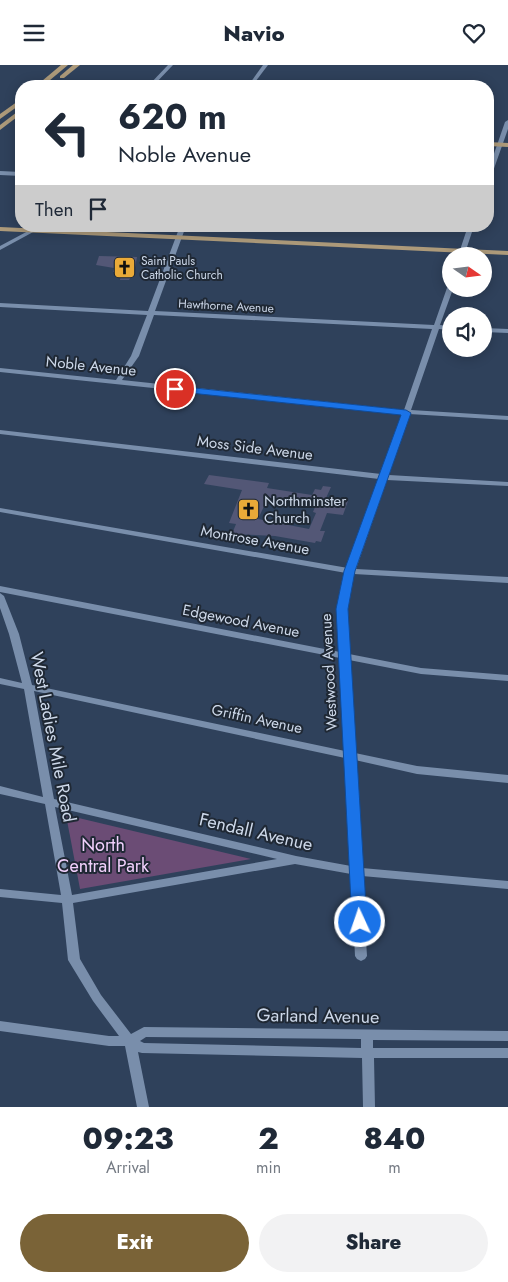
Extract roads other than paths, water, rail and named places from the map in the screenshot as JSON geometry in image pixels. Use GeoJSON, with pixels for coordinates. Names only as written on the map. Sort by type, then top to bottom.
{"type":"FeatureCollection","features":[{"type":"Feature","properties":{"kind":"main road"},"geometry":{"type":"LineString","coordinates":[[46,80],[65,65]]}},
{"type":"Feature","properties":{"kind":"main road"},"geometry":{"type":"LineString","coordinates":[[58,80],[77,65]]}},
{"type":"Feature","properties":{"kind":"main road"},"geometry":{"type":"LineString","coordinates":[[1,116],[15,106]]}},
{"type":"Feature","properties":{"kind":"main road"},"geometry":{"type":"LineString","coordinates":[[1,116],[15,118]]}},
{"type":"Feature","properties":{"kind":"main road"},"geometry":{"type":"LineString","coordinates":[[0,128],[15,119]]}},
{"type":"Feature","properties":{"kind":"main road"},"geometry":{"type":"LineString","coordinates":[[0,229],[15,230]]}},
{"type":"Feature","properties":{"kind":"main road"},"geometry":{"type":"LineString","coordinates":[[48,232],[442,254]]}},
{"type":"Feature","properties":{"kind":"main road"},"geometry":{"type":"LineString","coordinates":[[0,235],[178,240]]}},
{"type":"Feature","properties":{"kind":"main road"},"geometry":{"type":"LineString","coordinates":[[492,254],[508,253]]}},
{"type":"Feature","properties":{"kind":"main road"},"geometry":{"type":"LineString","coordinates":[[492,258],[508,259]]}},
{"type":"Feature","properties":{"kind":"street"},"geometry":{"type":"LineString","coordinates":[[156,80],[171,65]]}},
{"type":"Feature","properties":{"kind":"street"},"geometry":{"type":"LineString","coordinates":[[255,80],[266,65]]}},
{"type":"Feature","properties":{"kind":"street"},"geometry":{"type":"LineString","coordinates":[[494,164],[504,143],[508,122]]}},
{"type":"Feature","properties":{"kind":"street"},"geometry":{"type":"LineString","coordinates":[[0,173],[15,174]]}},
{"type":"Feature","properties":{"kind":"street"},"geometry":{"type":"LineString","coordinates":[[0,248],[29,232]]}},
{"type":"Feature","properties":{"kind":"street"},"geometry":{"type":"LineString","coordinates":[[117,383],[135,357],[181,232]]}},
{"type":"Feature","properties":{"kind":"street"},"geometry":{"type":"LineString","coordinates":[[464,247],[469,232]]}},
{"type":"Feature","properties":{"kind":"street","name":"Westwood Avenue"},"geometry":{"type":"LineString","coordinates":[[361,956],[342,609],[349,571],[447,297]]}},
{"type":"Feature","properties":{"kind":"street","name":"Hawthorne Avenue"},"geometry":{"type":"LineString","coordinates":[[0,305],[442,327]]}},
{"type":"Feature","properties":{"kind":"street"},"geometry":{"type":"LineString","coordinates":[[492,330],[508,331]]}},
{"type":"Feature","properties":{"kind":"street","name":"Noble Avenue"},"geometry":{"type":"LineString","coordinates":[[0,370],[406,413],[508,418]]}},
{"type":"Feature","properties":{"kind":"street","name":"Moss Side Avenue"},"geometry":{"type":"LineString","coordinates":[[0,432],[384,477],[508,484]]}},
{"type":"Feature","properties":{"kind":"street","name":"Montrose Avenue"},"geometry":{"type":"LineString","coordinates":[[0,509],[349,571],[508,580]]}},
{"type":"Feature","properties":{"kind":"street","name":"Edgewood Avenue"},"geometry":{"type":"LineString","coordinates":[[0,589],[421,671],[508,678]]}},
{"type":"Feature","properties":{"kind":"street","name":"West Ladies Mile Road"},"geometry":{"type":"LineString","coordinates":[[0,596],[16,639],[28,687],[66,899],[74,960],[97,998],[130,1041],[143,1107]]}},
{"type":"Feature","properties":{"kind":"street","name":"Griffin Avenue"},"geometry":{"type":"LineString","coordinates":[[0,681],[417,770],[508,779]]}},
{"type":"Feature","properties":{"kind":"street","name":"Fendall Avenue"},"geometry":{"type":"LineString","coordinates":[[0,790],[296,860],[357,871],[508,885]]}},
{"type":"Feature","properties":{"kind":"street"},"geometry":{"type":"LineString","coordinates":[[0,893],[66,899],[296,860]]}},
{"type":"Feature","properties":{"kind":"street","name":"Garland Avenue"},"geometry":{"type":"LineString","coordinates":[[0,1026],[109,1041],[130,1041],[142,1048],[367,1053],[508,1053]]}},
{"type":"Feature","properties":{"kind":"street","name":"Garland Avenue"},"geometry":{"type":"LineString","coordinates":[[130,1041],[144,1032],[508,1036]]}},
{"type":"Feature","properties":{"kind":"street"},"geometry":{"type":"LineString","coordinates":[[366,1034],[369,1107]]}},
{"type":"Feature","properties":{"kind":"place","name":"Saint Pauls Catholic Church"},"geometry":{"type":"Point","coordinates":[125,268]}},
{"type":"Feature","properties":{"kind":"place","name":"Northminster Church"},"geometry":{"type":"Point","coordinates":[248,510]}},
{"type":"Feature","properties":{"kind":"park label","name":"North Central Park"},"geometry":{"type":"Point","coordinates":[103,856]}}]}
